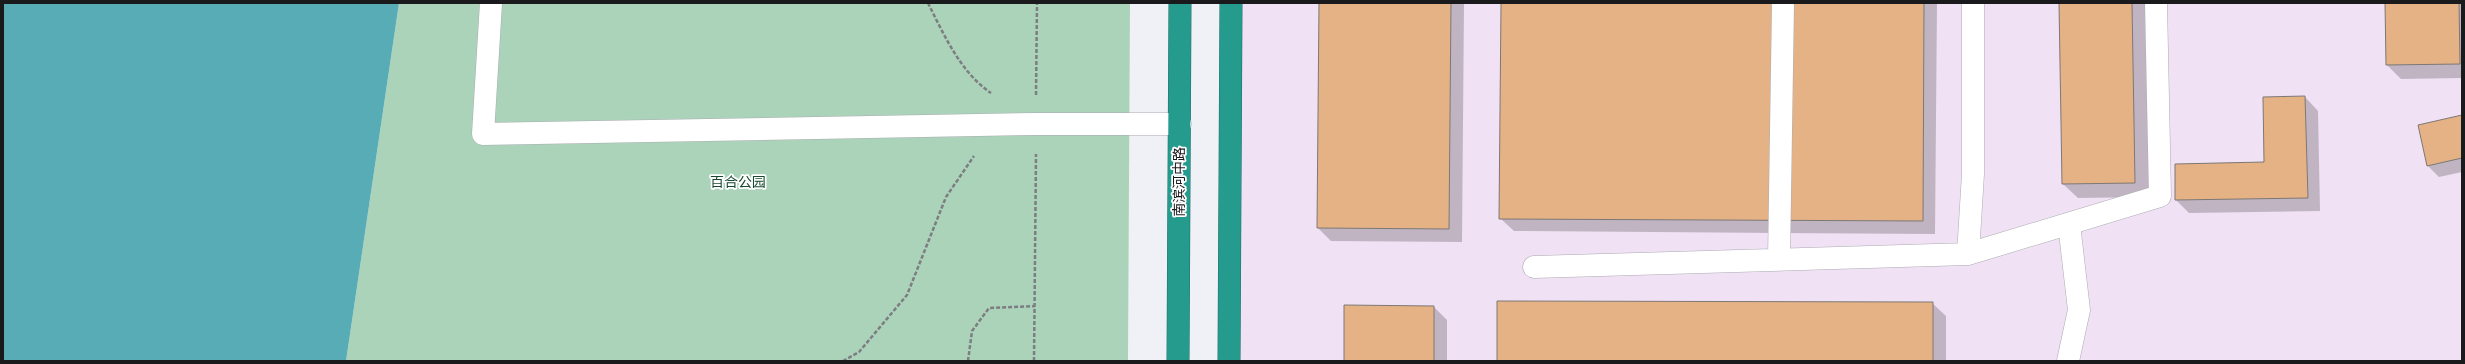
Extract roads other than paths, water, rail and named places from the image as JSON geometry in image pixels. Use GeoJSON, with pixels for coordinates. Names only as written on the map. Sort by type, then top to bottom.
{"type":"FeatureCollection","features":[{"type":"Feature","properties":{"kind":"highway","name":"南滨河中路"},"geometry":{"type":"LineString","coordinates":[[1178,361],[1180,3]]}},
{"type":"Feature","properties":{"kind":"highway"},"geometry":{"type":"LineString","coordinates":[[1229,361],[1231,3]]}},
{"type":"Feature","properties":{"kind":"street"},"geometry":{"type":"LineString","coordinates":[[491,3],[483,134],[1036,124],[1180,124]]}},
{"type":"Feature","properties":{"kind":"street"},"geometry":{"type":"LineString","coordinates":[[1779,260],[1783,3]]}},
{"type":"Feature","properties":{"kind":"street"},"geometry":{"type":"LineString","coordinates":[[1968,254],[1973,174],[1973,3]]}},
{"type":"Feature","properties":{"kind":"street"},"geometry":{"type":"LineString","coordinates":[[1534,267],[1968,254],[2160,196],[2156,3]]}},
{"type":"Feature","properties":{"kind":"street"},"geometry":{"type":"LineString","coordinates":[[2068,224],[2079,310],[2068,361]]}},
{"type":"Feature","properties":{"kind":"water"},"geometry":{"type":"Polygon","coordinates":[[[3,3],[399,3],[346,361],[3,361],[3,3]]]}},
{"type":"Feature","properties":{"kind":"park label","name":"百合公园"},"geometry":{"type":"Point","coordinates":[738,182]}}]}
